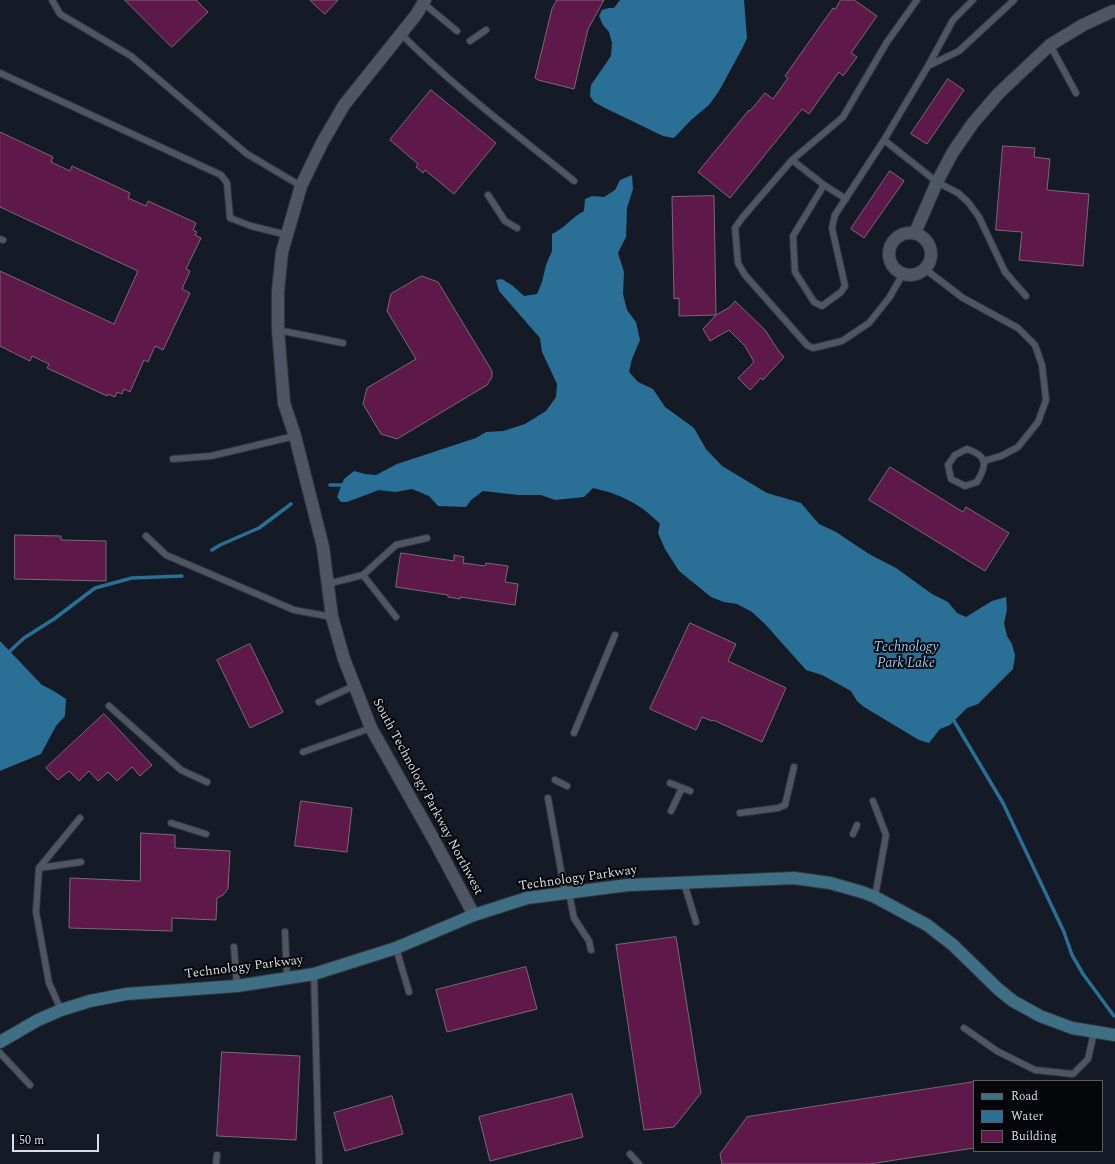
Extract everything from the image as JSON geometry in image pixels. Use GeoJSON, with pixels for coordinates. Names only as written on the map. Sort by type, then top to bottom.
{"type":"FeatureCollection","features":[{"type":"Feature","properties":{"kind":"street","name":"South Technology Parkway Northwest"},"geometry":{"type":"LineString","coordinates":[[424,2],[401,34],[344,105],[322,142],[301,186],[282,252],[278,291],[278,330],[284,403],[294,436],[322,547],[332,617],[344,659],[371,728],[474,915]]}},
{"type":"Feature","properties":{"kind":"street"},"geometry":{"type":"LineString","coordinates":[[915,233],[937,182],[953,152],[973,123],[999,93],[1050,45],[1113,9]]}},
{"type":"Feature","properties":{"kind":"street"},"geometry":{"type":"LineString","coordinates":[[904,233],[915,233],[923,237],[929,244],[932,252],[930,262],[925,269],[918,274],[903,274],[894,268],[889,258],[890,248],[895,239],[904,233]]}},
{"type":"Feature","properties":{"kind":"street","name":"Technology Parkway"},"geometry":{"type":"LineString","coordinates":[[0,1042],[38,1020],[61,1010],[90,1001],[126,994],[237,986],[314,974],[396,948],[474,915],[527,898],[628,885],[794,878],[830,883],[874,897],[927,925],[953,946],[998,989],[1013,1001],[1040,1016],[1072,1028],[1115,1035]]}},
{"type":"Feature","properties":{"kind":"lane"},"geometry":{"type":"LineString","coordinates":[[52,0],[60,14],[131,56],[247,154],[301,186]]}},
{"type":"Feature","properties":{"kind":"lane"},"geometry":{"type":"LineString","coordinates":[[903,274],[889,298],[869,322],[842,341],[814,348],[807,345],[745,275],[738,263],[735,228],[792,160],[843,117],[887,42],[917,0]]}},
{"type":"Feature","properties":{"kind":"lane"},"geometry":{"type":"LineString","coordinates":[[824,185],[793,236],[795,272],[814,302],[822,306],[842,292],[845,286],[832,228],[835,215],[884,140],[928,66],[953,20],[973,0]]}},
{"type":"Feature","properties":{"kind":"lane"},"geometry":{"type":"LineString","coordinates":[[928,66],[959,51],[1014,0]]}},
{"type":"Feature","properties":{"kind":"lane"},"geometry":{"type":"LineString","coordinates":[[424,2],[457,31]]}},
{"type":"Feature","properties":{"kind":"lane"},"geometry":{"type":"LineString","coordinates":[[470,41],[486,30]]}},
{"type":"Feature","properties":{"kind":"lane"},"geometry":{"type":"LineString","coordinates":[[401,34],[423,57],[460,89],[574,181]]}},
{"type":"Feature","properties":{"kind":"lane"},"geometry":{"type":"LineString","coordinates":[[1050,45],[1076,93]]}},
{"type":"Feature","properties":{"kind":"lane"},"geometry":{"type":"LineString","coordinates":[[0,73],[221,175],[227,183],[230,218],[251,226],[287,235]]}},
{"type":"Feature","properties":{"kind":"lane"},"geometry":{"type":"LineString","coordinates":[[884,140],[937,182],[958,193],[968,202],[979,217],[1005,272],[1026,296]]}},
{"type":"Feature","properties":{"kind":"lane"},"geometry":{"type":"LineString","coordinates":[[792,160],[824,185],[846,199]]}},
{"type":"Feature","properties":{"kind":"lane"},"geometry":{"type":"LineString","coordinates":[[488,195],[505,221],[517,228]]}},
{"type":"Feature","properties":{"kind":"lane"},"geometry":{"type":"LineString","coordinates":[[925,269],[963,298],[1018,328],[1035,345],[1042,365],[1046,400],[1038,422],[1018,447],[1001,456],[984,461]]}},
{"type":"Feature","properties":{"kind":"lane"},"geometry":{"type":"LineString","coordinates":[[278,330],[343,343]]}},
{"type":"Feature","properties":{"kind":"lane"},"geometry":{"type":"LineString","coordinates":[[173,459],[211,456],[294,436]]}},
{"type":"Feature","properties":{"kind":"lane"},"geometry":{"type":"LineString","coordinates":[[967,449],[977,452],[984,461],[984,470],[977,482],[965,486],[951,479],[948,466],[955,455],[967,449]]}},
{"type":"Feature","properties":{"kind":"lane"},"geometry":{"type":"LineString","coordinates":[[146,536],[166,554],[251,592],[294,610],[332,617]]}},
{"type":"Feature","properties":{"kind":"lane"},"geometry":{"type":"LineString","coordinates":[[327,584],[363,575],[396,545],[427,538]]}},
{"type":"Feature","properties":{"kind":"lane"},"geometry":{"type":"LineString","coordinates":[[363,575],[396,617]]}},
{"type":"Feature","properties":{"kind":"lane"},"geometry":{"type":"LineString","coordinates":[[574,733],[615,635]]}},
{"type":"Feature","properties":{"kind":"lane"},"geometry":{"type":"LineString","coordinates":[[319,702],[354,686]]}},
{"type":"Feature","properties":{"kind":"lane"},"geometry":{"type":"LineString","coordinates":[[110,706],[181,770],[207,782]]}},
{"type":"Feature","properties":{"kind":"lane"},"geometry":{"type":"LineString","coordinates":[[303,752],[371,728]]}},
{"type":"Feature","properties":{"kind":"lane"},"geometry":{"type":"LineString","coordinates":[[740,813],[778,808],[785,805],[794,767]]}},
{"type":"Feature","properties":{"kind":"lane"},"geometry":{"type":"LineString","coordinates":[[555,780],[567,786]]}},
{"type":"Feature","properties":{"kind":"lane"},"geometry":{"type":"LineString","coordinates":[[670,783],[690,791]]}},
{"type":"Feature","properties":{"kind":"lane"},"geometry":{"type":"LineString","coordinates":[[671,811],[682,788]]}},
{"type":"Feature","properties":{"kind":"lane"},"geometry":{"type":"LineString","coordinates":[[548,798],[567,893],[574,918],[589,941],[591,950]]}},
{"type":"Feature","properties":{"kind":"lane"},"geometry":{"type":"LineString","coordinates":[[873,801],[886,835],[874,897]]}},
{"type":"Feature","properties":{"kind":"lane"},"geometry":{"type":"LineString","coordinates":[[61,1010],[49,983],[36,912],[39,868],[80,818]]}},
{"type":"Feature","properties":{"kind":"lane"},"geometry":{"type":"LineString","coordinates":[[171,823],[206,834]]}},
{"type":"Feature","properties":{"kind":"lane"},"geometry":{"type":"LineString","coordinates":[[853,834],[857,825]]}},
{"type":"Feature","properties":{"kind":"lane"},"geometry":{"type":"LineString","coordinates":[[39,868],[81,862]]}},
{"type":"Feature","properties":{"kind":"lane"},"geometry":{"type":"LineString","coordinates":[[684,883],[696,922]]}},
{"type":"Feature","properties":{"kind":"lane"},"geometry":{"type":"LineString","coordinates":[[285,932],[287,979]]}},
{"type":"Feature","properties":{"kind":"lane"},"geometry":{"type":"LineString","coordinates":[[234,947],[237,986]]}},
{"type":"Feature","properties":{"kind":"lane"},"geometry":{"type":"LineString","coordinates":[[396,948],[409,992]]}},
{"type":"Feature","properties":{"kind":"lane"},"geometry":{"type":"LineString","coordinates":[[314,974],[319,1164]]}},
{"type":"Feature","properties":{"kind":"lane"},"geometry":{"type":"LineString","coordinates":[[964,1028],[997,1051],[1035,1070],[1073,1074],[1088,1059],[1094,1032]]}},
{"type":"Feature","properties":{"kind":"lane"},"geometry":{"type":"LineString","coordinates":[[0,1053],[30,1085]]}},
{"type":"Feature","properties":{"kind":"lane"},"geometry":{"type":"LineString","coordinates":[[630,1154],[639,1164]]}},
{"type":"Feature","properties":{"kind":"lane"},"geometry":{"type":"LineString","coordinates":[[216,1164],[217,1156]]}},
{"type":"Feature","properties":{"kind":"water"},"geometry":{"type":"Polygon","coordinates":[[[620,0],[744,0],[747,38],[743,47],[719,91],[709,105],[691,120],[674,138],[663,136],[605,108],[594,102],[590,96],[591,85],[611,56],[612,43],[609,32],[603,25],[599,16],[602,10],[614,8],[620,0]]]}},
{"type":"Feature","properties":{"kind":"water","name":"Technology Park Lake"},"geometry":{"type":"Polygon","coordinates":[[[632,175],[633,189],[627,208],[626,237],[618,253],[624,272],[623,294],[627,310],[636,322],[640,340],[632,359],[629,372],[638,382],[653,389],[665,407],[694,428],[706,449],[722,466],[767,493],[801,503],[819,524],[836,532],[869,554],[896,568],[932,594],[948,602],[957,613],[966,617],[992,601],[1006,597],[1007,610],[1004,623],[1007,636],[1012,644],[1015,655],[1013,669],[978,704],[967,708],[950,725],[940,729],[929,743],[919,740],[864,707],[857,701],[851,691],[822,675],[806,670],[765,624],[752,612],[737,604],[724,602],[711,597],[679,571],[665,549],[658,533],[660,524],[638,505],[612,493],[593,488],[584,497],[555,500],[541,495],[518,495],[483,491],[471,500],[466,507],[438,506],[429,496],[412,489],[395,492],[379,490],[347,502],[341,502],[337,497],[344,479],[354,471],[376,475],[397,464],[476,438],[486,432],[503,431],[525,424],[546,411],[556,397],[557,384],[542,352],[540,338],[499,291],[496,280],[502,279],[524,296],[537,294],[552,251],[552,234],[584,211],[585,199],[592,196],[604,197],[615,190],[620,180],[632,175]]]}},
{"type":"Feature","properties":{"kind":"water"},"geometry":{"type":"Polygon","coordinates":[[[0,641],[42,685],[66,699],[65,716],[56,726],[41,754],[0,771],[0,641]]]}},
{"type":"Feature","properties":{"kind":"building"},"geometry":{"type":"Polygon","coordinates":[[[125,0],[196,0],[208,12],[172,47],[125,0]]]}},
{"type":"Feature","properties":{"kind":"building"},"geometry":{"type":"Polygon","coordinates":[[[310,0],[338,0],[325,14],[310,0]]]}},
{"type":"Feature","properties":{"kind":"building"},"geometry":{"type":"Polygon","coordinates":[[[557,0],[604,0],[588,29],[574,89],[535,78],[552,9],[557,0]]]}},
{"type":"Feature","properties":{"kind":"building"},"geometry":{"type":"Polygon","coordinates":[[[841,0],[854,0],[877,16],[851,53],[857,57],[843,76],[839,72],[809,114],[802,109],[730,198],[698,172],[749,110],[750,111],[765,93],[773,99],[788,78],[785,76],[833,8],[835,9],[841,0]]]}},
{"type":"Feature","properties":{"kind":"building"},"geometry":{"type":"Polygon","coordinates":[[[948,79],[964,90],[927,144],[911,134],[948,79]]]}},
{"type":"Feature","properties":{"kind":"building"},"geometry":{"type":"Polygon","coordinates":[[[431,90],[496,143],[454,194],[425,170],[423,173],[416,167],[418,164],[390,140],[431,90]]]}},
{"type":"Feature","properties":{"kind":"building"},"geometry":{"type":"Polygon","coordinates":[[[0,132],[53,157],[51,162],[70,171],[72,166],[130,193],[128,198],[146,206],[148,201],[196,223],[193,230],[197,232],[195,235],[201,238],[186,269],[190,271],[182,289],[190,293],[163,350],[155,346],[148,362],[144,360],[130,392],[124,389],[122,394],[117,392],[115,397],[108,394],[107,396],[47,368],[49,364],[32,356],[30,361],[0,346],[0,271],[114,324],[138,271],[0,207],[0,132]]]}},
{"type":"Feature","properties":{"kind":"building"},"geometry":{"type":"Polygon","coordinates":[[[1003,146],[1035,148],[1034,157],[1050,159],[1047,190],[1089,194],[1083,266],[1019,260],[1022,232],[996,230],[1003,146]]]}},
{"type":"Feature","properties":{"kind":"building"},"geometry":{"type":"Polygon","coordinates":[[[890,171],[904,181],[864,238],[851,229],[890,171]]]}},
{"type":"Feature","properties":{"kind":"building"},"geometry":{"type":"Polygon","coordinates":[[[714,196],[716,315],[679,316],[679,298],[674,299],[672,197],[714,196]]]}},
{"type":"Feature","properties":{"kind":"building"},"geometry":{"type":"Polygon","coordinates":[[[422,276],[438,282],[492,371],[492,377],[487,385],[397,439],[381,434],[363,404],[367,388],[416,359],[387,311],[391,294],[422,276]]]}},
{"type":"Feature","properties":{"kind":"building"},"geometry":{"type":"Polygon","coordinates":[[[735,301],[765,330],[784,357],[763,380],[761,378],[750,390],[738,378],[754,362],[745,346],[729,330],[710,341],[703,329],[716,315],[730,307],[735,301]]]}},
{"type":"Feature","properties":{"kind":"building"},"geometry":{"type":"Polygon","coordinates":[[[890,467],[963,512],[966,507],[1009,533],[985,571],[869,500],[890,467]]]}},
{"type":"Feature","properties":{"kind":"building"},"geometry":{"type":"Polygon","coordinates":[[[15,535],[61,536],[61,540],[106,541],[106,581],[15,579],[15,535]]]}},
{"type":"Feature","properties":{"kind":"building"},"geometry":{"type":"Polygon","coordinates":[[[401,553],[454,561],[454,555],[464,557],[463,563],[485,566],[486,563],[508,566],[505,582],[518,584],[515,605],[460,597],[460,599],[448,597],[448,595],[396,587],[401,553]]]}},
{"type":"Feature","properties":{"kind":"building"},"geometry":{"type":"Polygon","coordinates":[[[690,623],[736,644],[728,661],[786,688],[762,742],[713,720],[712,721],[702,717],[696,730],[650,709],[690,623]]]}},
{"type":"Feature","properties":{"kind":"building"},"geometry":{"type":"Polygon","coordinates":[[[250,644],[283,712],[250,728],[217,660],[250,644]]]}},
{"type":"Feature","properties":{"kind":"building"},"geometry":{"type":"Polygon","coordinates":[[[104,714],[152,765],[140,776],[132,767],[117,781],[108,772],[98,781],[89,771],[79,781],[69,771],[58,780],[46,768],[104,714]]]}},
{"type":"Feature","properties":{"kind":"building"},"geometry":{"type":"Polygon","coordinates":[[[301,801],[352,808],[347,852],[295,846],[301,801]]]}},
{"type":"Feature","properties":{"kind":"building"},"geometry":{"type":"Polygon","coordinates":[[[141,833],[175,835],[175,848],[230,851],[228,889],[223,895],[217,898],[216,920],[172,918],[172,931],[69,928],[70,878],[140,881],[141,833]]]}},
{"type":"Feature","properties":{"kind":"building"},"geometry":{"type":"Polygon","coordinates":[[[676,937],[701,1093],[674,1127],[644,1130],[616,945],[676,937]]]}},
{"type":"Feature","properties":{"kind":"building"},"geometry":{"type":"Polygon","coordinates":[[[526,967],[537,1009],[447,1032],[436,990],[526,967]]]}},
{"type":"Feature","properties":{"kind":"building"},"geometry":{"type":"Polygon","coordinates":[[[222,1052],[300,1056],[296,1140],[217,1136],[222,1052]]]}},
{"type":"Feature","properties":{"kind":"building"},"geometry":{"type":"Polygon","coordinates":[[[973,1082],[973,1148],[869,1164],[722,1164],[720,1154],[747,1117],[973,1082]]]}},
{"type":"Feature","properties":{"kind":"building"},"geometry":{"type":"Polygon","coordinates":[[[572,1094],[583,1137],[490,1161],[479,1117],[572,1094]]]}},
{"type":"Feature","properties":{"kind":"building"},"geometry":{"type":"Polygon","coordinates":[[[392,1096],[403,1134],[345,1151],[334,1113],[392,1096]]]}},
{"type":"Feature","properties":{"kind":"waterway"},"geometry":{"type":"LineString","coordinates":[[330,485],[342,485]]}},
{"type":"Feature","properties":{"kind":"waterway"},"geometry":{"type":"LineString","coordinates":[[212,550],[259,528],[291,504]]}},
{"type":"Feature","properties":{"kind":"waterway"},"geometry":{"type":"LineString","coordinates":[[10,651],[24,638],[54,619],[95,588],[132,578],[182,576]]}},
{"type":"Feature","properties":{"kind":"waterway"},"geometry":{"type":"LineString","coordinates":[[954,721],[1003,803],[1064,932],[1072,955],[1083,974],[1114,1016]]}}]}
